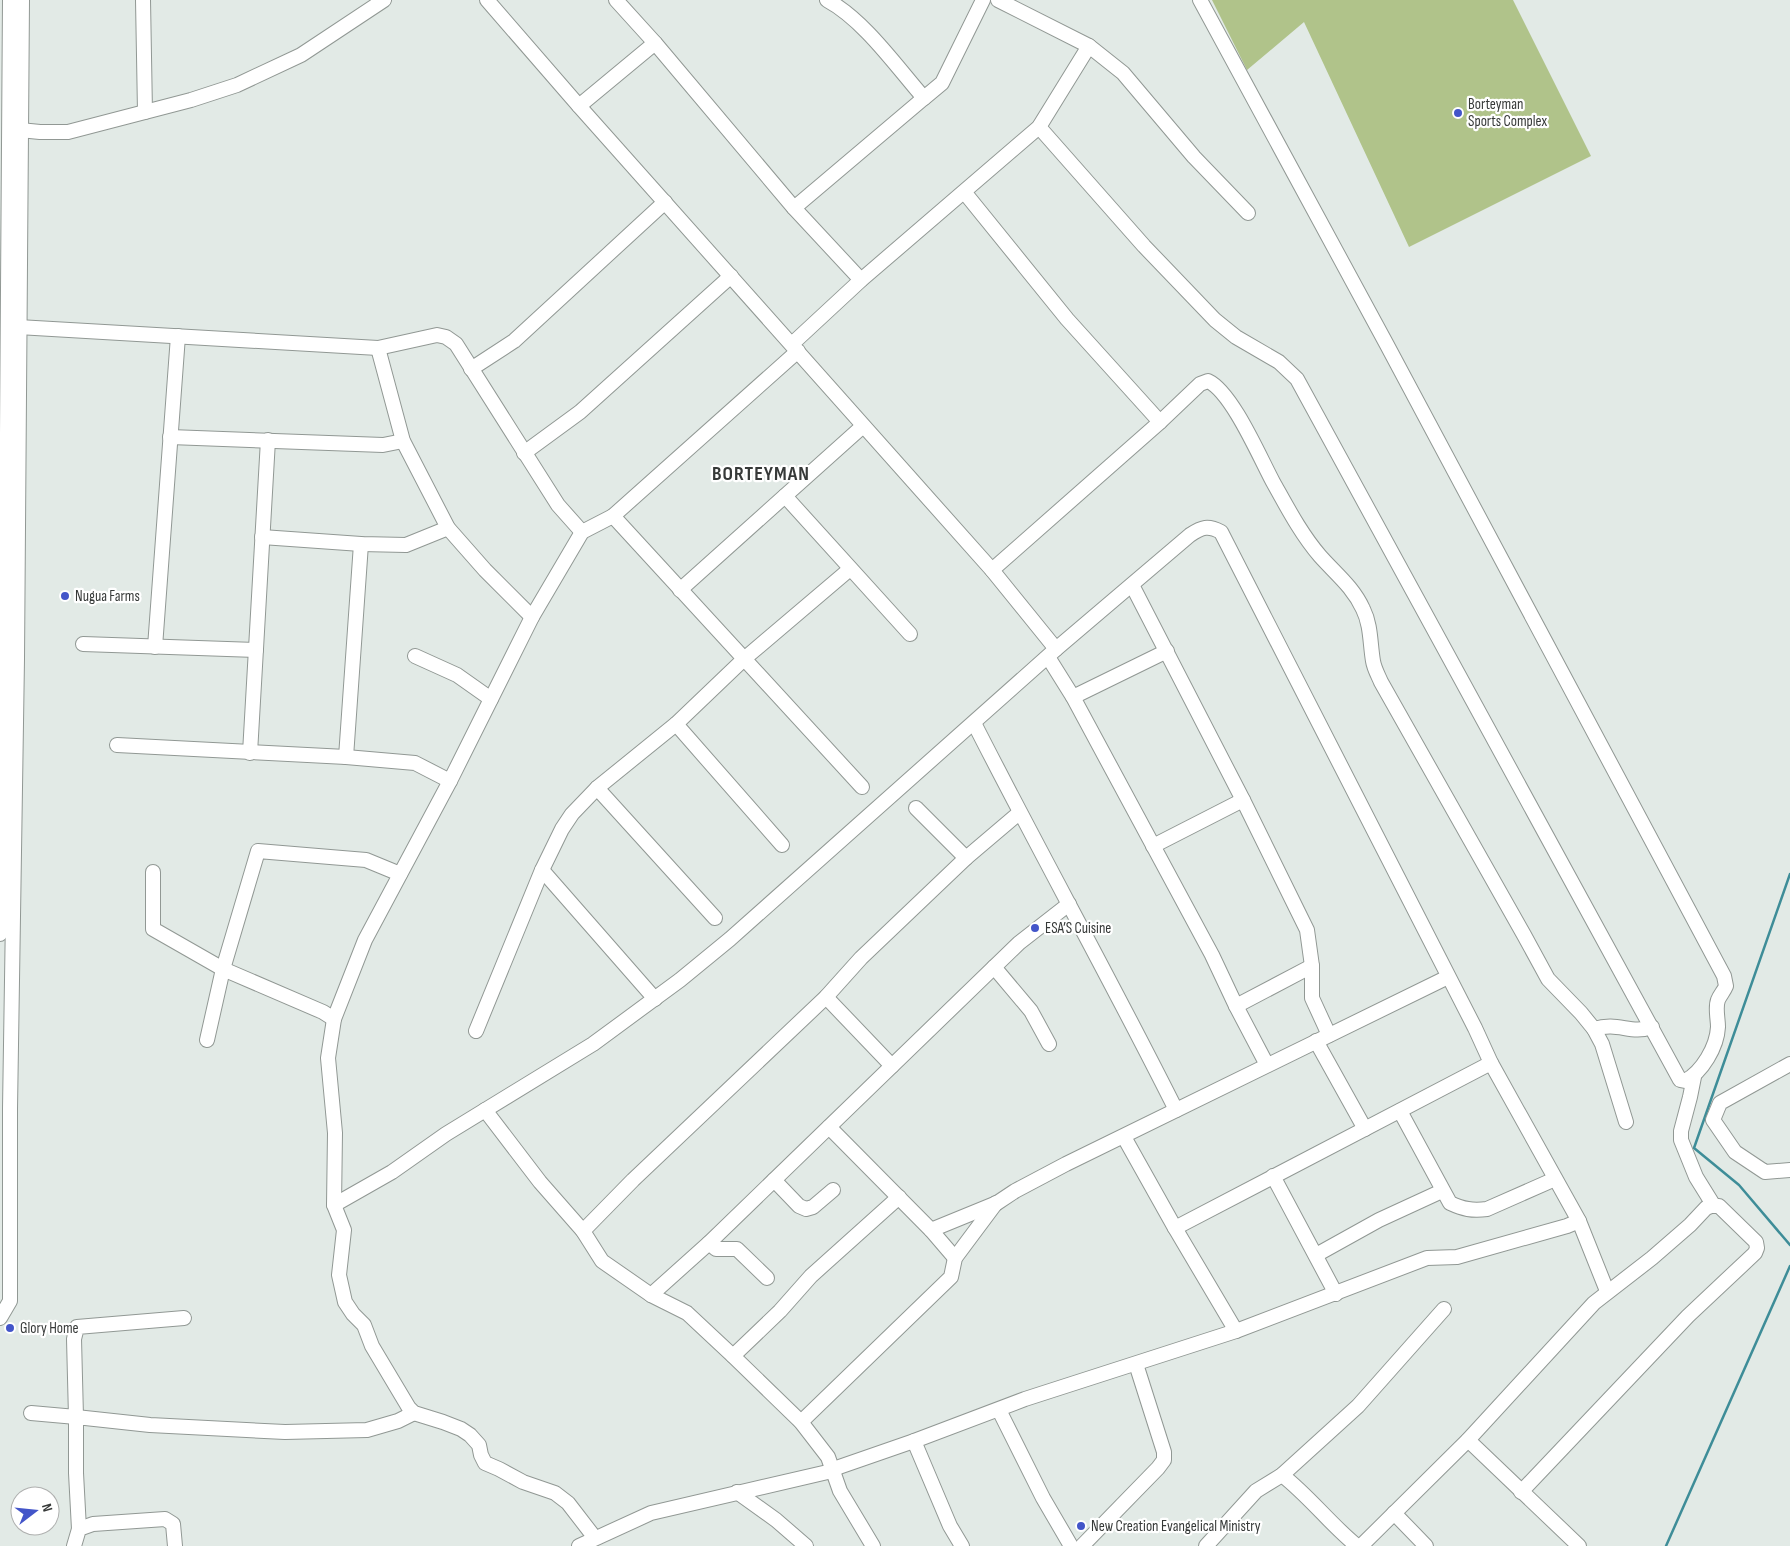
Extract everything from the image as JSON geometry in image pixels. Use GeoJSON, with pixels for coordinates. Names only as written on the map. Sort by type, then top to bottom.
{"type":"FeatureCollection","features":[{"type":"Feature","properties":{"kind":"street"},"geometry":{"type":"LineString","coordinates":[[0,934],[6,569],[10,0]]}},
{"type":"Feature","properties":{"kind":"street"},"geometry":{"type":"LineString","coordinates":[[0,1318],[10,1300],[10,1079],[17,650],[22,0]]}},
{"type":"Feature","properties":{"kind":"street"},"geometry":{"type":"LineString","coordinates":[[144,0],[145,112]]}},
{"type":"Feature","properties":{"kind":"street"},"geometry":{"type":"LineString","coordinates":[[20,130],[68,132],[191,100],[237,85],[301,55],[384,0]]}},
{"type":"Feature","properties":{"kind":"street"},"geometry":{"type":"LineString","coordinates":[[487,0],[992,570],[1052,653],[1073,697],[1212,955],[1267,1065]]}},
{"type":"Feature","properties":{"kind":"street"},"geometry":{"type":"LineString","coordinates":[[616,0],[655,43],[794,208],[861,280]]}},
{"type":"Feature","properties":{"kind":"street"},"geometry":{"type":"LineString","coordinates":[[826,0],[842,8],[874,40],[924,98]]}},
{"type":"Feature","properties":{"kind":"street"},"geometry":{"type":"LineString","coordinates":[[794,208],[942,82],[983,0]]}},
{"type":"Feature","properties":{"kind":"street"},"geometry":{"type":"LineString","coordinates":[[998,0],[1016,4],[1089,46],[1124,73],[1194,157],[1248,213]]}},
{"type":"Feature","properties":{"kind":"street"},"geometry":{"type":"LineString","coordinates":[[1200,0],[1387,345],[1724,976],[1726,986],[1716,1006],[1718,1028],[1714,1043],[1704,1063],[1694,1077],[1680,1132],[1681,1140],[1696,1177],[1714,1206]]}},
{"type":"Feature","properties":{"kind":"street"},"geometry":{"type":"LineString","coordinates":[[579,106],[655,43]]}},
{"type":"Feature","properties":{"kind":"street"},"geometry":{"type":"LineString","coordinates":[[595,1538],[568,1503],[555,1493],[523,1482],[485,1463],[479,1445],[461,1429],[414,1413],[404,1402],[372,1346],[364,1324],[353,1314],[345,1302],[339,1275],[344,1230],[334,1205],[336,1133],[328,1058],[334,1019],[365,940],[450,781],[532,617],[582,532],[613,516],[795,347],[861,280],[965,193],[1039,127],[1089,46]]}},
{"type":"Feature","properties":{"kind":"street"},"geometry":{"type":"LineString","coordinates":[[1039,127],[1138,239],[1215,320],[1236,337],[1279,362],[1297,379],[1680,1080],[1685,1082],[1694,1077]]}},
{"type":"Feature","properties":{"kind":"street"},"geometry":{"type":"LineString","coordinates":[[965,193],[1067,319],[1160,422]]}},
{"type":"Feature","properties":{"kind":"street"},"geometry":{"type":"LineString","coordinates":[[471,369],[514,341],[665,202]]}},
{"type":"Feature","properties":{"kind":"street"},"geometry":{"type":"LineString","coordinates":[[524,453],[580,412],[731,276]]}},
{"type":"Feature","properties":{"kind":"street"},"geometry":{"type":"LineString","coordinates":[[18,327],[378,348],[437,334],[446,337],[456,344],[558,505],[582,532]]}},
{"type":"Feature","properties":{"kind":"street"},"geometry":{"type":"LineString","coordinates":[[155,647],[178,336]]}},
{"type":"Feature","properties":{"kind":"street"},"geometry":{"type":"LineString","coordinates":[[378,348],[404,441],[448,528],[485,570],[532,617]]}},
{"type":"Feature","properties":{"kind":"street"},"geometry":{"type":"LineString","coordinates":[[992,570],[1204,381],[1214,384],[1224,394],[1235,411],[1291,514],[1320,555],[1350,586],[1358,598],[1369,627],[1373,662],[1381,682],[1520,926],[1542,969],[1553,984],[1594,1029],[1609,1062],[1626,1122]]}},
{"type":"Feature","properties":{"kind":"street"},"geometry":{"type":"LineString","coordinates":[[680,590],[863,426]]}},
{"type":"Feature","properties":{"kind":"street"},"geometry":{"type":"LineString","coordinates":[[170,437],[383,445],[404,441]]}},
{"type":"Feature","properties":{"kind":"street"},"geometry":{"type":"LineString","coordinates":[[250,753],[268,440]]}},
{"type":"Feature","properties":{"kind":"street"},"geometry":{"type":"LineString","coordinates":[[785,496],[910,634]]}},
{"type":"Feature","properties":{"kind":"street"},"geometry":{"type":"LineString","coordinates":[[613,516],[862,788]]}},
{"type":"Feature","properties":{"kind":"street"},"geometry":{"type":"LineString","coordinates":[[334,1205],[392,1172],[446,1134],[593,1044],[655,999],[730,939],[1052,653],[1132,585],[1200,528],[1212,527],[1221,532],[1491,1063],[1579,1221],[1607,1292]]}},
{"type":"Feature","properties":{"kind":"street"},"geometry":{"type":"LineString","coordinates":[[262,537],[406,545],[448,528]]}},
{"type":"Feature","properties":{"kind":"street"},"geometry":{"type":"LineString","coordinates":[[346,757],[361,544]]}},
{"type":"Feature","properties":{"kind":"street"},"geometry":{"type":"LineString","coordinates":[[476,1031],[542,870],[572,814],[597,788],[676,724],[744,659],[850,569]]}},
{"type":"Feature","properties":{"kind":"street"},"geometry":{"type":"LineString","coordinates":[[1132,585],[1167,650],[1307,930],[1312,966],[1312,998],[1323,1038],[1365,1129]]}},
{"type":"Feature","properties":{"kind":"street"},"geometry":{"type":"LineString","coordinates":[[83,644],[256,650]]}},
{"type":"Feature","properties":{"kind":"street"},"geometry":{"type":"LineString","coordinates":[[1073,697],[1167,650]]}},
{"type":"Feature","properties":{"kind":"street"},"geometry":{"type":"LineString","coordinates":[[415,656],[457,675],[491,699]]}},
{"type":"Feature","properties":{"kind":"street"},"geometry":{"type":"LineString","coordinates":[[974,723],[1019,813],[1126,1010],[1176,1110]]}},
{"type":"Feature","properties":{"kind":"street"},"geometry":{"type":"LineString","coordinates":[[676,724],[782,845]]}},
{"type":"Feature","properties":{"kind":"street"},"geometry":{"type":"LineString","coordinates":[[117,745],[346,757],[415,763],[450,781]]}},
{"type":"Feature","properties":{"kind":"street"},"geometry":{"type":"LineString","coordinates":[[597,788],[714,918]]}},
{"type":"Feature","properties":{"kind":"street"},"geometry":{"type":"LineString","coordinates":[[1153,846],[1243,800]]}},
{"type":"Feature","properties":{"kind":"street"},"geometry":{"type":"LineString","coordinates":[[916,808],[966,858]]}},
{"type":"Feature","properties":{"kind":"street"},"geometry":{"type":"LineString","coordinates":[[582,1231],[632,1180],[826,997],[861,958],[966,858],[1019,813]]}},
{"type":"Feature","properties":{"kind":"street"},"geometry":{"type":"LineString","coordinates":[[207,1040],[224,969],[258,851],[366,860],[400,874]]}},
{"type":"Feature","properties":{"kind":"street"},"geometry":{"type":"LineString","coordinates":[[542,870],[655,999]]}},
{"type":"Feature","properties":{"kind":"street"},"geometry":{"type":"LineString","coordinates":[[154,872],[153,929],[224,969],[323,1012],[334,1019]]}},
{"type":"Feature","properties":{"kind":"street"},"geometry":{"type":"LineString","coordinates":[[651,1295],[709,1243],[1019,943],[1069,904]]}},
{"type":"Feature","properties":{"kind":"street"},"geometry":{"type":"LineString","coordinates":[[1236,1006],[1312,966]]}},
{"type":"Feature","properties":{"kind":"street"},"geometry":{"type":"LineString","coordinates":[[994,967],[1031,1011],[1049,1044]]}},
{"type":"Feature","properties":{"kind":"street"},"geometry":{"type":"LineString","coordinates":[[931,1230],[997,1203],[1015,1191],[1066,1164],[1448,977]]}},
{"type":"Feature","properties":{"kind":"street"},"geometry":{"type":"LineString","coordinates":[[826,997],[892,1066]]}},
{"type":"Feature","properties":{"kind":"street"},"geometry":{"type":"LineString","coordinates":[[1594,1029],[1614,1026],[1634,1031],[1652,1027]]}},
{"type":"Feature","properties":{"kind":"street"},"geometry":{"type":"LineString","coordinates":[[1175,1228],[1491,1063]]}},
{"type":"Feature","properties":{"kind":"street"},"geometry":{"type":"LineString","coordinates":[[1790,1064],[1720,1103],[1713,1120],[1735,1152],[1766,1172],[1790,1170]]}},
{"type":"Feature","properties":{"kind":"street"},"geometry":{"type":"LineString","coordinates":[[484,1110],[540,1182],[582,1231],[602,1261],[651,1295],[687,1313],[800,1422],[828,1457],[840,1491],[873,1546]]}},
{"type":"Feature","properties":{"kind":"street"},"geometry":{"type":"LineString","coordinates":[[1400,1111],[1442,1191],[1450,1203],[1463,1210],[1487,1209],[1555,1179]]}},
{"type":"Feature","properties":{"kind":"street"},"geometry":{"type":"LineString","coordinates":[[830,1127],[931,1230],[955,1258]]}},
{"type":"Feature","properties":{"kind":"street"},"geometry":{"type":"LineString","coordinates":[[1124,1137],[1236,1331]]}},
{"type":"Feature","properties":{"kind":"street"},"geometry":{"type":"LineString","coordinates":[[1273,1176],[1336,1294]]}},
{"type":"Feature","properties":{"kind":"street"},"geometry":{"type":"LineString","coordinates":[[774,1180],[800,1206],[806,1209],[813,1207],[833,1190]]}},
{"type":"Feature","properties":{"kind":"street"},"geometry":{"type":"LineString","coordinates":[[1316,1255],[1379,1220],[1442,1191]]}},
{"type":"Feature","properties":{"kind":"street"},"geometry":{"type":"LineString","coordinates":[[733,1356],[780,1311],[811,1276],[899,1197]]}},
{"type":"Feature","properties":{"kind":"street"},"geometry":{"type":"LineString","coordinates":[[800,1422],[951,1277],[955,1258],[997,1203]]}},
{"type":"Feature","properties":{"kind":"street"},"geometry":{"type":"LineString","coordinates":[[1362,1546],[1468,1440],[1588,1309],[1652,1258],[1690,1225],[1706,1208],[1719,1206],[1756,1242],[1757,1248],[1754,1253],[1688,1316],[1521,1492]]}},
{"type":"Feature","properties":{"kind":"street"},"geometry":{"type":"LineString","coordinates":[[579,1546],[651,1513],[832,1471],[1025,1399],[1236,1331],[1428,1258],[1458,1257],[1579,1221]]}},
{"type":"Feature","properties":{"kind":"street"},"geometry":{"type":"LineString","coordinates":[[709,1243],[716,1249],[737,1249],[767,1278]]}},
{"type":"Feature","properties":{"kind":"street"},"geometry":{"type":"LineString","coordinates":[[1206,1546],[1256,1491],[1282,1475],[1370,1394],[1444,1309]]}},
{"type":"Feature","properties":{"kind":"street"},"geometry":{"type":"LineString","coordinates":[[74,1546],[79,1529],[76,1473],[74,1339],[77,1327],[184,1318]]}},
{"type":"Feature","properties":{"kind":"street"},"geometry":{"type":"LineString","coordinates":[[1082,1546],[1164,1460],[1164,1452],[1136,1364]]}},
{"type":"Feature","properties":{"kind":"street"},"geometry":{"type":"LineString","coordinates":[[999,1410],[1043,1498],[1071,1546]]}},
{"type":"Feature","properties":{"kind":"street"},"geometry":{"type":"LineString","coordinates":[[31,1413],[150,1425],[286,1432],[367,1430],[398,1421],[414,1413]]}},
{"type":"Feature","properties":{"kind":"street"},"geometry":{"type":"LineString","coordinates":[[1468,1440],[1579,1546]]}},
{"type":"Feature","properties":{"kind":"street"},"geometry":{"type":"LineString","coordinates":[[914,1441],[950,1526],[962,1546]]}},
{"type":"Feature","properties":{"kind":"street"},"geometry":{"type":"LineString","coordinates":[[1282,1475],[1311,1500],[1323,1515],[1358,1546]]}},
{"type":"Feature","properties":{"kind":"street"},"geometry":{"type":"LineString","coordinates":[[737,1492],[776,1520],[806,1546]]}},
{"type":"Feature","properties":{"kind":"street"},"geometry":{"type":"LineString","coordinates":[[1394,1513],[1426,1546]]}},
{"type":"Feature","properties":{"kind":"street"},"geometry":{"type":"LineString","coordinates":[[79,1529],[93,1524],[165,1519],[173,1524],[176,1546]]}},
{"type":"Feature","properties":{"kind":"green space","name":"Borteyman Sports Complex"},"geometry":{"type":"Polygon","coordinates":[[[1212,0],[1513,0],[1591,156],[1409,247],[1304,22],[1247,70],[1212,0]]]}},
{"type":"Feature","properties":{"kind":"waterway"},"geometry":{"type":"LineString","coordinates":[[1790,874],[1694,1148],[1739,1185],[1790,1245]]}},
{"type":"Feature","properties":{"kind":"waterway"},"geometry":{"type":"LineString","coordinates":[[1666,1546],[1790,1266]]}},
{"type":"Feature","properties":{"kind":"place","name":"Borteyman Sports Complex"},"geometry":{"type":"Point","coordinates":[1458,113]}},
{"type":"Feature","properties":{"kind":"place","name":"Nugua Farms"},"geometry":{"type":"Point","coordinates":[65,596]}},
{"type":"Feature","properties":{"kind":"place","name":"ESA’S Cuisine"},"geometry":{"type":"Point","coordinates":[1035,928]}},
{"type":"Feature","properties":{"kind":"place","name":"Glory Home"},"geometry":{"type":"Point","coordinates":[10,1328]}},
{"type":"Feature","properties":{"kind":"place","name":"New Creation Evangelical Ministry"},"geometry":{"type":"Point","coordinates":[1081,1526]}},
{"type":"Feature","properties":{"kind":"district","name":"BORTEYMAN"},"geometry":{"type":"Point","coordinates":[761,473]}}]}
